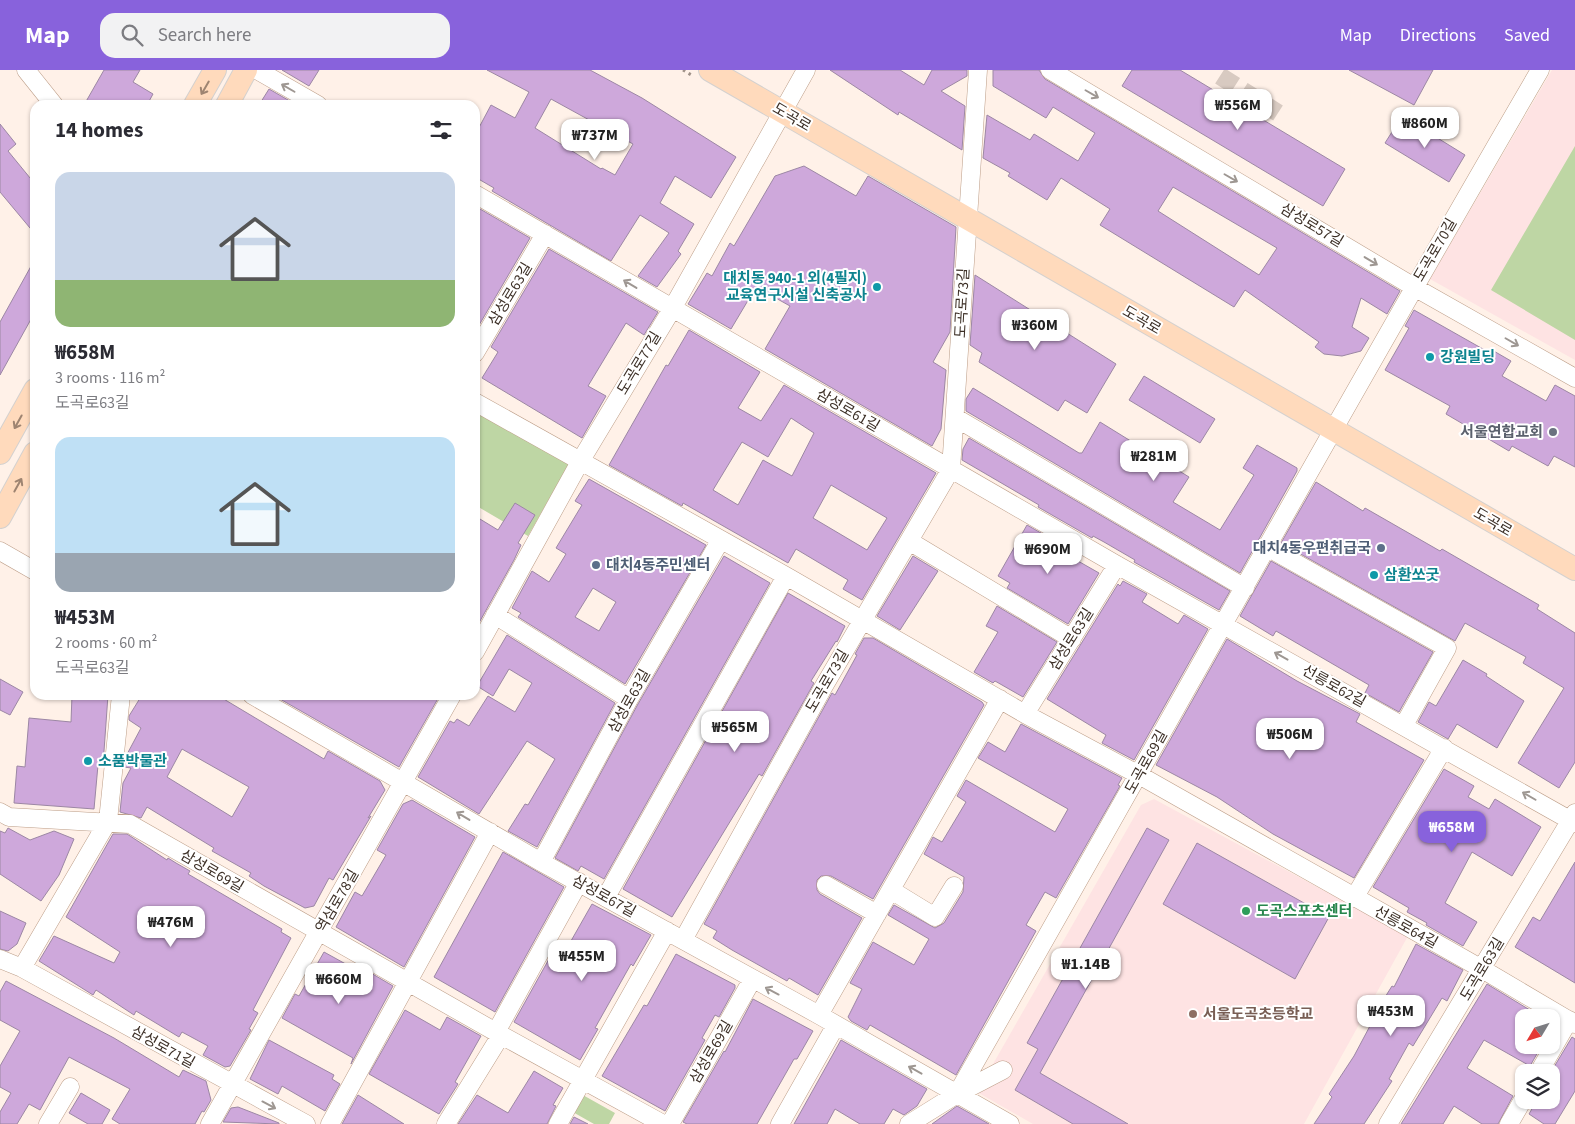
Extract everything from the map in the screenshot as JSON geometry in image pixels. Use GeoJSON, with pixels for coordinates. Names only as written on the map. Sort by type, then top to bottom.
{"type":"FeatureCollection","features":[{"type":"Feature","properties":{"kind":"main road"},"geometry":{"type":"LineString","coordinates":[[199,100],[215,70]]}},
{"type":"Feature","properties":{"kind":"main road"},"geometry":{"type":"LineString","coordinates":[[230,100],[246,70]]}},
{"type":"Feature","properties":{"kind":"main road","name":"도곡로"},"geometry":{"type":"LineString","coordinates":[[710,70],[1575,569]]}},
{"type":"Feature","properties":{"kind":"main road"},"geometry":{"type":"LineString","coordinates":[[0,453],[30,399]]}},
{"type":"Feature","properties":{"kind":"main road"},"geometry":{"type":"LineString","coordinates":[[0,517],[30,462]]}},
{"type":"Feature","properties":{"kind":"street"},"geometry":{"type":"LineString","coordinates":[[26,70],[50,100]]}},
{"type":"Feature","properties":{"kind":"street"},"geometry":{"type":"LineString","coordinates":[[257,70],[309,100]]}},
{"type":"Feature","properties":{"kind":"street","name":"도곡로77길"},"geometry":{"type":"LineString","coordinates":[[480,643],[581,460],[672,309],[806,70]]}},
{"type":"Feature","properties":{"kind":"street","name":"도곡로73길"},"geometry":{"type":"LineString","coordinates":[[683,940],[863,620],[951,469],[956,418],[967,218],[978,70]]}},
{"type":"Feature","properties":{"kind":"street","name":"삼성로57길"},"geometry":{"type":"LineString","coordinates":[[1050,70],[1414,286],[1575,378]]}},
{"type":"Feature","properties":{"kind":"street","name":"도곡로70길"},"geometry":{"type":"LineString","coordinates":[[1332,430],[1540,70]]}},
{"type":"Feature","properties":{"kind":"street","name":"삼성로61길"},"geometry":{"type":"LineString","coordinates":[[480,198],[1117,565],[1223,623]]}},
{"type":"Feature","properties":{"kind":"street","name":"삼성로63길"},"geometry":{"type":"LineString","coordinates":[[480,344],[545,234]]}},
{"type":"Feature","properties":{"kind":"street"},"geometry":{"type":"LineString","coordinates":[[480,405],[581,460],[720,541],[786,576],[1025,714],[1139,775]]}},
{"type":"Feature","properties":{"kind":"street"},"geometry":{"type":"LineString","coordinates":[[956,418],[1244,588]]}},
{"type":"Feature","properties":{"kind":"street","name":"도곡로69길"},"geometry":{"type":"LineString","coordinates":[[957,1094],[1139,775],[1332,430]]}},
{"type":"Feature","properties":{"kind":"street"},"geometry":{"type":"LineString","coordinates":[[909,540],[1072,639]]}},
{"type":"Feature","properties":{"kind":"street","name":"삼성로63길"},"geometry":{"type":"LineString","coordinates":[[541,862],[629,699],[720,541]]}},
{"type":"Feature","properties":{"kind":"street"},"geometry":{"type":"LineString","coordinates":[[1267,547],[1447,648],[1404,725]]}},
{"type":"Feature","properties":{"kind":"street"},"geometry":{"type":"LineString","coordinates":[[0,551],[30,568]]}},
{"type":"Feature","properties":{"kind":"street","name":"삼성로63길"},"geometry":{"type":"LineString","coordinates":[[1025,714],[1117,565]]}},
{"type":"Feature","properties":{"kind":"street"},"geometry":{"type":"LineString","coordinates":[[606,897],[786,576]]}},
{"type":"Feature","properties":{"kind":"street"},"geometry":{"type":"LineString","coordinates":[[495,615],[629,699]]}},
{"type":"Feature","properties":{"kind":"street","name":"선릉로62길"},"geometry":{"type":"LineString","coordinates":[[1223,623],[1574,819]]}},
{"type":"Feature","properties":{"kind":"street"},"geometry":{"type":"LineString","coordinates":[[820,1015],[1000,699]]}},
{"type":"Feature","properties":{"kind":"street"},"geometry":{"type":"LineString","coordinates":[[22,968],[108,821],[120,700]]}},
{"type":"Feature","properties":{"kind":"street","name":"삼성로67길"},"geometry":{"type":"LineString","coordinates":[[265,700],[541,862],[752,980],[820,1015],[836,1026],[1010,1124]]}},
{"type":"Feature","properties":{"kind":"street"},"geometry":{"type":"LineString","coordinates":[[405,782],[449,700]]}},
{"type":"Feature","properties":{"kind":"street"},"geometry":{"type":"LineString","coordinates":[[1354,898],[1444,748]]}},
{"type":"Feature","properties":{"kind":"street","name":"선릉로64길"},"geometry":{"type":"LineString","coordinates":[[1139,775],[1572,1022],[1544,1064]]}},
{"type":"Feature","properties":{"kind":"street","name":"역삼로78길"},"geometry":{"type":"LineString","coordinates":[[210,1124],[405,782]]}},
{"type":"Feature","properties":{"kind":"street","name":"삼성로69길"},"geometry":{"type":"LineString","coordinates":[[0,812],[9,817],[108,821],[130,824],[498,1034],[663,1124]]}},
{"type":"Feature","properties":{"kind":"street","name":"도곡로63길"},"geometry":{"type":"LineString","coordinates":[[1388,1124],[1574,819]]}},
{"type":"Feature","properties":{"kind":"street"},"geometry":{"type":"LineString","coordinates":[[330,1124],[490,832]]}},
{"type":"Feature","properties":{"kind":"street"},"geometry":{"type":"LineString","coordinates":[[446,1124],[498,1034],[579,882]]}},
{"type":"Feature","properties":{"kind":"street"},"geometry":{"type":"LineString","coordinates":[[826,884],[877,914]]}},
{"type":"Feature","properties":{"kind":"street"},"geometry":{"type":"LineString","coordinates":[[891,890],[935,917],[954,886]]}},
{"type":"Feature","properties":{"kind":"street"},"geometry":{"type":"LineString","coordinates":[[558,1124],[667,931]]}},
{"type":"Feature","properties":{"kind":"street","name":"삼성로71길"},"geometry":{"type":"LineString","coordinates":[[0,959],[22,968],[306,1124]]}},
{"type":"Feature","properties":{"kind":"street","name":"삼성로69길"},"geometry":{"type":"LineString","coordinates":[[670,1124],[752,980]]}},
{"type":"Feature","properties":{"kind":"street"},"geometry":{"type":"LineString","coordinates":[[780,1124],[836,1026]]}},
{"type":"Feature","properties":{"kind":"street"},"geometry":{"type":"LineString","coordinates":[[909,1124],[957,1094],[1003,1070]]}},
{"type":"Feature","properties":{"kind":"street"},"geometry":{"type":"LineString","coordinates":[[48,1124],[70,1087]]}},
{"type":"Feature","properties":{"kind":"street"},"geometry":{"type":"LineString","coordinates":[[1509,1124],[1518,1109]]}},
{"type":"Feature","properties":{"kind":"shaded area"},"geometry":{"type":"Polygon","coordinates":[[[1552,70],[1575,70],[1575,360],[1430,279],[1552,70]]]}},
{"type":"Feature","properties":{"kind":"shaded area","name":"서울도곡초등학교"},"geometry":{"type":"Polygon","coordinates":[[[1154,799],[1408,936],[1304,1124],[1033,1124],[977,1092],[1141,805],[1154,799]]]}},
{"type":"Feature","properties":{"kind":"green space"},"geometry":{"type":"Polygon","coordinates":[[[1575,146],[1575,340],[1491,290],[1575,146]]]}},
{"type":"Feature","properties":{"kind":"green space"},"geometry":{"type":"Polygon","coordinates":[[[480,412],[569,464],[528,536],[480,508],[480,412]]]}},
{"type":"Feature","properties":{"kind":"green space"},"geometry":{"type":"Polygon","coordinates":[[[581,1094],[615,1113],[609,1124],[594,1124],[571,1111],[581,1094]]]}},
{"type":"Feature","properties":{"kind":"building"},"geometry":{"type":"Polygon","coordinates":[[[104,70],[140,70],[133,82],[153,94],[150,100],[87,100],[104,70]]]}},
{"type":"Feature","properties":{"kind":"building"},"geometry":{"type":"Polygon","coordinates":[[[282,70],[319,70],[309,86],[282,70]]]}},
{"type":"Feature","properties":{"kind":"building"},"geometry":{"type":"Polygon","coordinates":[[[487,70],[590,70],[642,98],[736,157],[711,198],[675,176],[660,203],[694,224],[678,251],[681,254],[657,287],[638,276],[669,233],[640,215],[611,261],[492,191],[494,188],[480,180],[480,126],[491,105],[515,118],[529,92],[487,70]],[[551,99],[535,128],[601,169],[615,175],[633,144],[551,99]]]}},
{"type":"Feature","properties":{"kind":"building"},"geometry":{"type":"Polygon","coordinates":[[[830,70],[900,70],[924,85],[932,70],[967,70],[967,76],[941,91],[965,106],[962,150],[899,112],[898,115],[830,70]]]}},
{"type":"Feature","properties":{"kind":"building"},"geometry":{"type":"Polygon","coordinates":[[[993,70],[1039,70],[1045,79],[1400,291],[1387,314],[1361,298],[1352,327],[1369,338],[1361,351],[1342,356],[1324,354],[1315,347],[1319,342],[1245,290],[1234,307],[1100,225],[1110,209],[1061,178],[1047,200],[1008,176],[1010,173],[983,158],[987,115],[1030,140],[1034,134],[1078,161],[1095,133],[1053,107],[1046,118],[993,86],[993,70]],[[1173,187],[1158,211],[1259,275],[1277,248],[1173,187]]]}},
{"type":"Feature","properties":{"kind":"building"},"geometry":{"type":"Polygon","coordinates":[[[1132,70],[1180,70],[1345,169],[1323,206],[1122,86],[1132,70]]]}},
{"type":"Feature","properties":{"kind":"building"},"geometry":{"type":"Polygon","coordinates":[[[1349,70],[1433,70],[1414,105],[1349,70]]]}},
{"type":"Feature","properties":{"kind":"building"},"geometry":{"type":"Polygon","coordinates":[[[269,89],[288,100],[262,100],[269,89]]]}},
{"type":"Feature","properties":{"kind":"building"},"geometry":{"type":"Polygon","coordinates":[[[1402,116],[1465,155],[1449,182],[1385,143],[1402,116]]]}},
{"type":"Feature","properties":{"kind":"building"},"geometry":{"type":"Polygon","coordinates":[[[0,124],[16,144],[8,151],[30,178],[30,228],[0,192],[0,124]]]}},
{"type":"Feature","properties":{"kind":"building","name":"대치동 940-1 외(4필지) 교육연구시설 신축공사"},"geometry":{"type":"Polygon","coordinates":[[[804,166],[856,196],[868,176],[956,227],[950,332],[933,362],[946,370],[941,429],[932,446],[765,349],[790,306],[756,287],[731,329],[688,304],[707,273],[712,276],[730,243],[734,246],[775,176],[804,166]]]}},
{"type":"Feature","properties":{"kind":"building"},"geometry":{"type":"Polygon","coordinates":[[[480,209],[530,238],[480,323],[480,209]]]}},
{"type":"Feature","properties":{"kind":"building"},"geometry":{"type":"Polygon","coordinates":[[[549,249],[658,312],[644,335],[626,323],[588,386],[606,396],[582,438],[482,378],[498,352],[491,347],[549,249]]]}},
{"type":"Feature","properties":{"kind":"building"},"geometry":{"type":"Polygon","coordinates":[[[30,268],[30,321],[0,375],[0,322],[30,268]]]}},
{"type":"Feature","properties":{"kind":"building"},"geometry":{"type":"Polygon","coordinates":[[[975,275],[1116,364],[1087,413],[1065,400],[1058,411],[979,362],[982,353],[970,345],[975,275]]]}},
{"type":"Feature","properties":{"kind":"building"},"geometry":{"type":"Polygon","coordinates":[[[1414,310],[1490,353],[1492,350],[1511,361],[1502,376],[1546,401],[1555,385],[1575,396],[1575,467],[1554,456],[1548,466],[1512,446],[1509,451],[1446,414],[1450,406],[1385,370],[1409,328],[1405,326],[1414,310]]]}},
{"type":"Feature","properties":{"kind":"building"},"geometry":{"type":"Polygon","coordinates":[[[689,330],[760,372],[738,408],[761,421],[784,385],[936,473],[862,600],[843,589],[848,580],[796,549],[788,563],[683,503],[682,506],[609,465],[666,365],[668,366],[689,330]],[[791,418],[768,457],[742,442],[713,490],[738,505],[763,460],[792,476],[814,433],[791,418]],[[831,485],[813,518],[867,550],[887,518],[831,485]]]}},
{"type":"Feature","properties":{"kind":"building"},"geometry":{"type":"Polygon","coordinates":[[[1144,376],[1215,419],[1200,443],[1129,400],[1144,376]]]}},
{"type":"Feature","properties":{"kind":"building"},"geometry":{"type":"Polygon","coordinates":[[[973,388],[1079,453],[1082,453],[1100,422],[1189,477],[1173,502],[1220,530],[1254,475],[1243,468],[1257,445],[1297,468],[1297,471],[1240,573],[966,411],[966,399],[973,388]]]}},
{"type":"Feature","properties":{"kind":"building"},"geometry":{"type":"Polygon","coordinates":[[[969,438],[1230,591],[1219,610],[1134,562],[1135,560],[1104,542],[1093,536],[1092,538],[1038,507],[1039,505],[962,460],[963,449],[969,438]]]}},
{"type":"Feature","properties":{"kind":"building"},"geometry":{"type":"Polygon","coordinates":[[[589,479],[706,545],[625,684],[518,617],[521,613],[512,608],[532,571],[549,582],[566,554],[556,548],[582,505],[575,501],[589,479]],[[593,588],[575,617],[599,631],[616,602],[593,588]]]}},
{"type":"Feature","properties":{"kind":"building"},"geometry":{"type":"Polygon","coordinates":[[[1316,482],[1363,511],[1365,508],[1440,551],[1442,549],[1539,605],[1537,609],[1575,633],[1575,762],[1559,788],[1518,763],[1564,688],[1523,663],[1526,657],[1465,623],[1455,641],[1281,543],[1316,482]]]}},
{"type":"Feature","properties":{"kind":"building"},"geometry":{"type":"Polygon","coordinates":[[[515,503],[535,515],[518,543],[521,545],[514,560],[480,621],[480,519],[498,530],[515,503]]]}},
{"type":"Feature","properties":{"kind":"building"},"geometry":{"type":"Polygon","coordinates":[[[1027,525],[1081,556],[1078,561],[1099,573],[1068,624],[1007,588],[1010,583],[998,576],[1027,525]]]}},
{"type":"Feature","properties":{"kind":"building"},"geometry":{"type":"Polygon","coordinates":[[[724,556],[770,583],[604,879],[581,866],[578,871],[555,858],[638,704],[724,556]]]}},
{"type":"Feature","properties":{"kind":"building"},"geometry":{"type":"Polygon","coordinates":[[[913,556],[938,571],[900,630],[877,616],[913,556]]]}},
{"type":"Feature","properties":{"kind":"building"},"geometry":{"type":"Polygon","coordinates":[[[1271,561],[1433,652],[1399,712],[1365,693],[1369,685],[1276,631],[1273,636],[1240,616],[1271,561]]]}},
{"type":"Feature","properties":{"kind":"building"},"geometry":{"type":"Polygon","coordinates":[[[1123,581],[1147,594],[1142,602],[1178,624],[1184,615],[1208,629],[1134,760],[1102,743],[1106,735],[1047,699],[1118,584],[1120,586],[1123,581]]]}},
{"type":"Feature","properties":{"kind":"building"},"geometry":{"type":"Polygon","coordinates":[[[788,593],[845,626],[837,642],[811,681],[814,683],[762,776],[759,774],[672,917],[623,889],[788,593]]]}},
{"type":"Feature","properties":{"kind":"building"},"geometry":{"type":"Polygon","coordinates":[[[997,606],[1057,642],[1023,697],[995,681],[993,683],[974,672],[998,632],[986,626],[997,606]]]}},
{"type":"Feature","properties":{"kind":"building"},"geometry":{"type":"Polygon","coordinates":[[[507,635],[615,703],[537,847],[508,831],[525,804],[528,805],[555,759],[527,741],[479,814],[418,777],[450,721],[454,723],[457,719],[469,726],[488,696],[515,712],[532,683],[509,669],[493,696],[480,688],[480,681],[507,635]]]}},
{"type":"Feature","properties":{"kind":"building"},"geometry":{"type":"Polygon","coordinates":[[[864,638],[873,638],[982,702],[984,705],[873,899],[831,876],[821,876],[817,880],[817,890],[820,894],[862,918],[818,995],[789,978],[787,981],[732,950],[713,938],[717,931],[704,924],[832,693],[835,695],[864,638]]]}},
{"type":"Feature","properties":{"kind":"building"},"geometry":{"type":"Polygon","coordinates":[[[1227,639],[1297,681],[1360,714],[1356,722],[1424,760],[1354,878],[1273,834],[1217,797],[1156,765],[1227,639]]]}},
{"type":"Feature","properties":{"kind":"building"},"geometry":{"type":"Polygon","coordinates":[[[1463,660],[1487,674],[1486,676],[1524,701],[1497,748],[1457,724],[1448,739],[1418,722],[1429,702],[1436,706],[1463,660]]]}},
{"type":"Feature","properties":{"kind":"building"},"geometry":{"type":"Polygon","coordinates":[[[0,679],[23,692],[10,715],[0,710],[0,679]]]}},
{"type":"Feature","properties":{"kind":"building"},"geometry":{"type":"Polygon","coordinates":[[[72,700],[108,700],[103,765],[98,765],[94,809],[14,803],[17,766],[25,767],[29,718],[71,722],[72,700]]]}},
{"type":"Feature","properties":{"kind":"building"},"geometry":{"type":"Polygon","coordinates":[[[139,700],[225,700],[324,759],[328,751],[380,781],[385,790],[333,880],[329,878],[314,906],[305,908],[264,886],[249,876],[251,873],[212,851],[214,848],[147,807],[141,818],[120,812],[123,783],[131,768],[124,767],[125,758],[141,728],[129,720],[129,716],[139,700]],[[182,749],[167,777],[232,817],[249,787],[182,749]]]}},
{"type":"Feature","properties":{"kind":"building"},"geometry":{"type":"Polygon","coordinates":[[[282,700],[437,700],[399,767],[282,700]]]}},
{"type":"Feature","properties":{"kind":"building"},"geometry":{"type":"Polygon","coordinates":[[[1021,724],[1122,778],[1118,785],[1120,786],[1056,898],[1045,892],[1026,925],[1036,931],[956,1075],[870,1025],[867,1030],[851,1021],[848,1017],[862,989],[850,983],[873,942],[914,965],[929,939],[888,915],[894,905],[935,928],[944,923],[963,892],[964,877],[924,854],[933,837],[942,842],[966,802],[957,796],[966,780],[1055,832],[1068,809],[978,758],[988,742],[1005,752],[1021,724]]]}},
{"type":"Feature","properties":{"kind":"building"},"geometry":{"type":"Polygon","coordinates":[[[1444,769],[1474,786],[1468,797],[1489,809],[1495,799],[1541,827],[1512,876],[1472,852],[1445,903],[1477,922],[1463,946],[1426,925],[1427,923],[1407,912],[1409,908],[1373,887],[1444,769]]]}},
{"type":"Feature","properties":{"kind":"building"},"geometry":{"type":"Polygon","coordinates":[[[412,800],[475,837],[404,967],[336,927],[355,892],[362,896],[386,855],[377,850],[403,804],[412,800]]]}},
{"type":"Feature","properties":{"kind":"building"},"geometry":{"type":"Polygon","coordinates":[[[8,828],[30,840],[54,831],[74,839],[59,875],[41,901],[0,874],[0,831],[5,833],[8,828]]]}},
{"type":"Feature","properties":{"kind":"building"},"geometry":{"type":"Polygon","coordinates":[[[1147,828],[1169,840],[1040,1073],[1128,1124],[1073,1124],[1015,1090],[1038,1049],[1027,1043],[1147,828]]]}},
{"type":"Feature","properties":{"kind":"building"},"geometry":{"type":"Polygon","coordinates":[[[113,834],[127,834],[167,860],[168,858],[190,871],[188,874],[282,929],[281,932],[291,938],[253,1010],[258,1013],[249,1029],[251,1030],[230,1066],[225,1067],[203,1055],[208,1046],[182,1032],[179,1037],[136,1011],[134,1015],[96,990],[93,995],[39,961],[54,936],[114,963],[120,952],[66,917],[113,834]]]}},
{"type":"Feature","properties":{"kind":"building","name":"도곡스포츠센터"},"geometry":{"type":"Polygon","coordinates":[[[1197,843],[1329,917],[1295,979],[1163,904],[1197,843]]]}},
{"type":"Feature","properties":{"kind":"building"},"geometry":{"type":"Polygon","coordinates":[[[503,852],[564,887],[495,1012],[434,977],[503,852]]]}},
{"type":"Feature","properties":{"kind":"building"},"geometry":{"type":"Polygon","coordinates":[[[1575,862],[1575,983],[1515,947],[1533,917],[1540,921],[1575,862]]]}},
{"type":"Feature","properties":{"kind":"building"},"geometry":{"type":"Polygon","coordinates":[[[592,904],[651,935],[633,966],[631,964],[595,1028],[598,1029],[580,1060],[514,1022],[554,950],[563,955],[592,904]]]}},
{"type":"Feature","properties":{"kind":"building"},"geometry":{"type":"Polygon","coordinates":[[[0,911],[26,923],[17,944],[8,951],[0,949],[0,911]]]}},
{"type":"Feature","properties":{"kind":"building"},"geometry":{"type":"Polygon","coordinates":[[[1416,944],[1463,970],[1447,1001],[1442,998],[1413,1046],[1409,1043],[1389,1079],[1392,1081],[1364,1124],[1314,1124],[1332,1097],[1329,1094],[1354,1056],[1387,994],[1392,986],[1394,987],[1416,944]]]}},
{"type":"Feature","properties":{"kind":"building"},"geometry":{"type":"Polygon","coordinates":[[[324,952],[362,973],[364,969],[393,986],[351,1064],[353,1058],[282,1018],[295,994],[299,996],[324,952]]]}},
{"type":"Feature","properties":{"kind":"building"},"geometry":{"type":"Polygon","coordinates":[[[676,954],[735,985],[735,988],[719,1017],[715,1015],[702,1038],[705,1040],[665,1111],[602,1076],[644,1005],[647,1006],[676,954]]]}},
{"type":"Feature","properties":{"kind":"building"},"geometry":{"type":"Polygon","coordinates":[[[6,981],[114,1038],[179,1077],[183,1070],[206,1081],[211,1100],[204,1112],[202,1111],[195,1124],[120,1124],[112,1119],[130,1089],[69,1057],[40,1110],[29,1104],[17,1124],[0,1124],[0,1112],[11,1093],[0,1087],[0,1066],[20,1031],[0,1020],[0,992],[6,981]]]}},
{"type":"Feature","properties":{"kind":"building"},"geometry":{"type":"Polygon","coordinates":[[[1487,984],[1528,1009],[1515,1009],[1515,1054],[1537,1054],[1531,1064],[1526,1064],[1484,1040],[1467,1068],[1513,1096],[1498,1124],[1482,1124],[1454,1106],[1443,1124],[1401,1124],[1487,984]]]}},
{"type":"Feature","properties":{"kind":"building"},"geometry":{"type":"Polygon","coordinates":[[[753,999],[813,1031],[797,1059],[794,1059],[757,1124],[687,1124],[683,1122],[725,1052],[753,999]]]}},
{"type":"Feature","properties":{"kind":"building"},"geometry":{"type":"Polygon","coordinates":[[[405,1010],[440,1030],[447,1017],[481,1036],[455,1082],[458,1084],[439,1114],[369,1074],[405,1010]]]}},
{"type":"Feature","properties":{"kind":"building"},"geometry":{"type":"Polygon","coordinates":[[[1572,1037],[1575,1039],[1575,1091],[1555,1124],[1544,1124],[1529,1114],[1532,1109],[1560,1109],[1560,1064],[1556,1064],[1572,1037]]]}},
{"type":"Feature","properties":{"kind":"building"},"geometry":{"type":"Polygon","coordinates":[[[269,1040],[334,1075],[332,1079],[340,1084],[325,1111],[282,1086],[278,1094],[250,1079],[269,1040]]]}},
{"type":"Feature","properties":{"kind":"building"},"geometry":{"type":"Polygon","coordinates":[[[841,1040],[927,1089],[917,1106],[904,1115],[893,1109],[884,1124],[860,1124],[835,1109],[827,1124],[794,1124],[841,1040]]]}},
{"type":"Feature","properties":{"kind":"building"},"geometry":{"type":"Polygon","coordinates":[[[534,1071],[563,1088],[553,1105],[556,1106],[547,1124],[458,1124],[477,1095],[508,1113],[534,1071]]]}},
{"type":"Feature","properties":{"kind":"building"},"geometry":{"type":"Polygon","coordinates":[[[81,1093],[110,1110],[102,1124],[88,1124],[69,1113],[81,1093]]]}},
{"type":"Feature","properties":{"kind":"building"},"geometry":{"type":"Polygon","coordinates":[[[358,1095],[404,1124],[342,1124],[358,1095]]]}},
{"type":"Feature","properties":{"kind":"building"},"geometry":{"type":"Polygon","coordinates":[[[957,1106],[989,1124],[932,1124],[957,1106]]]}},
{"type":"Feature","properties":{"kind":"building"},"geometry":{"type":"Polygon","coordinates":[[[238,1107],[279,1124],[223,1122],[231,1108],[238,1107]]]}},
{"type":"Feature","properties":{"kind":"building"},"geometry":{"type":"Polygon","coordinates":[[[574,1117],[588,1124],[570,1124],[574,1117]]]}},
{"type":"Feature","properties":{"kind":"tunnel"},"geometry":{"type":"LineString","coordinates":[[1220,76],[1278,113]]}},
{"type":"Feature","properties":{"kind":"place","name":"대치동 940-1 외(4필지) 교육연구시설 신축공사"},"geometry":{"type":"Point","coordinates":[877,287]}},
{"type":"Feature","properties":{"kind":"place","name":"강원빌딩"},"geometry":{"type":"Point","coordinates":[1430,357]}},
{"type":"Feature","properties":{"kind":"place","name":"서울연합교회"},"geometry":{"type":"Point","coordinates":[1553,432]}},
{"type":"Feature","properties":{"kind":"place","name":"대치4동우편취급국"},"geometry":{"type":"Point","coordinates":[1381,548]}},
{"type":"Feature","properties":{"kind":"place","name":"대치4동주민센터"},"geometry":{"type":"Point","coordinates":[596,565]}},
{"type":"Feature","properties":{"kind":"place","name":"삼환쏘굿"},"geometry":{"type":"Point","coordinates":[1374,575]}},
{"type":"Feature","properties":{"kind":"place","name":"소품박물관"},"geometry":{"type":"Point","coordinates":[88,761]}},
{"type":"Feature","properties":{"kind":"place","name":"도곡스포츠센터"},"geometry":{"type":"Point","coordinates":[1246,911]}},
{"type":"Feature","properties":{"kind":"place","name":"서울도곡초등학교"},"geometry":{"type":"Point","coordinates":[1193,1014]}}]}
